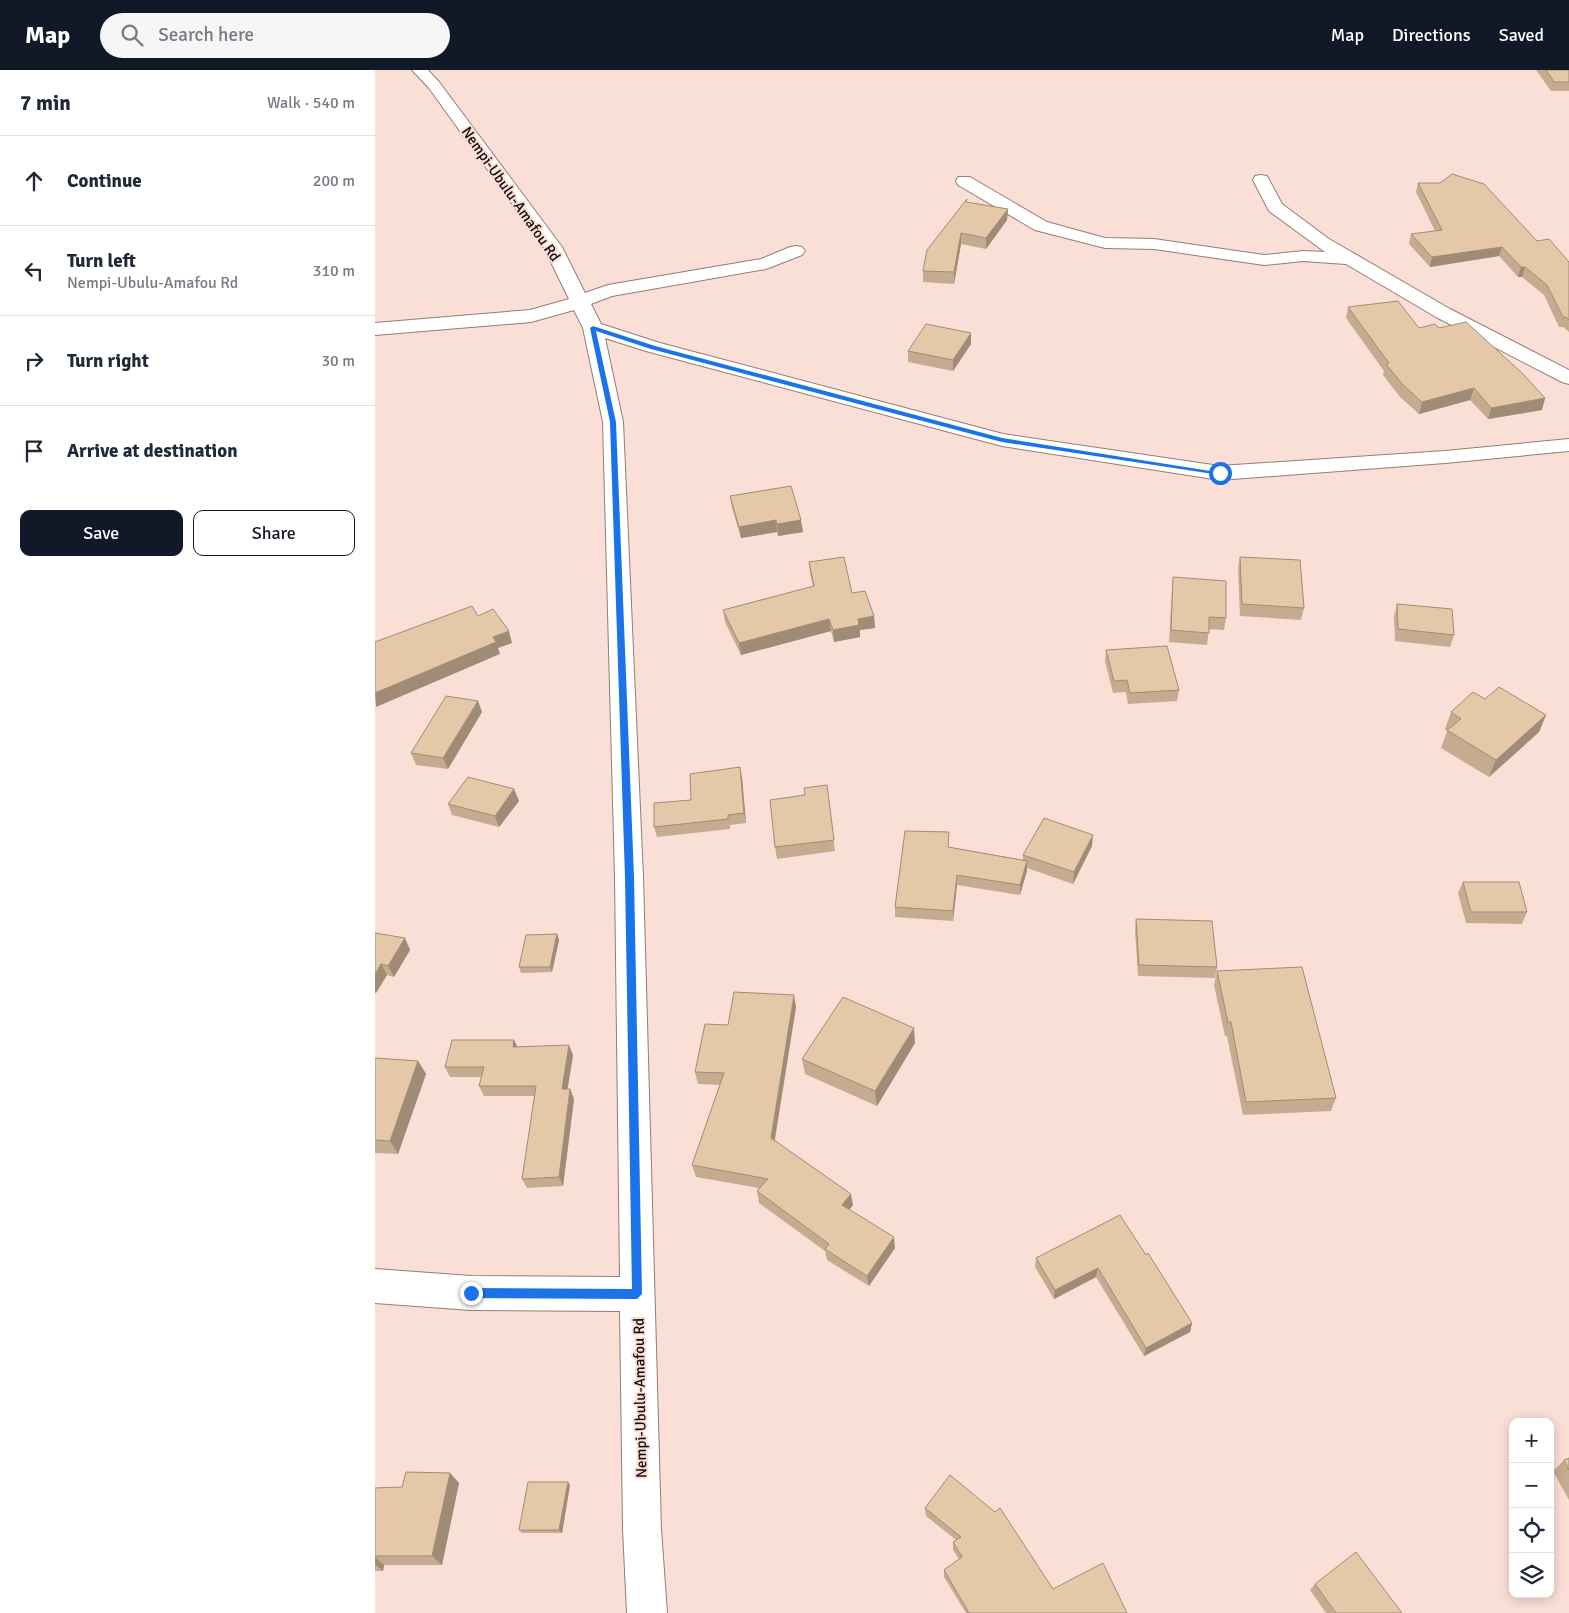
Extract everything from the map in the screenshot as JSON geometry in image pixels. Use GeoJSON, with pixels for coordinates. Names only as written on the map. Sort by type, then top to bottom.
{"type":"FeatureCollection","features":[{"type":"Feature","properties":{"kind":"street","name":"Nempi-Ubulu-Amafou Rd"},"geometry":{"type":"LineString","coordinates":[[420,70],[434,85],[553,247],[593,328],[613,422],[629,877],[642,1529],[647,1613]]}},
{"type":"Feature","properties":{"kind":"street"},"geometry":{"type":"LineString","coordinates":[[1261,180],[1275,208],[1323,243],[1443,313],[1569,378]]}},
{"type":"Feature","properties":{"kind":"street"},"geometry":{"type":"LineString","coordinates":[[964,181],[1041,226],[1105,243],[1154,244],[1264,260],[1303,256],[1351,259]]}},
{"type":"Feature","properties":{"kind":"street"},"geometry":{"type":"LineString","coordinates":[[375,329],[531,316],[580,302],[608,291],[766,264],[796,251]]}},
{"type":"Feature","properties":{"kind":"street"},"geometry":{"type":"LineString","coordinates":[[593,328],[653,348],[1002,440],[1220,473],[1445,457],[1569,445]]}},
{"type":"Feature","properties":{"kind":"street"},"geometry":{"type":"LineString","coordinates":[[375,1286],[471,1293],[637,1294]]}},
{"type":"Feature","properties":{"kind":"building"},"geometry":{"type":"Polygon","coordinates":[[[1546,70],[1569,70],[1569,82],[1554,82],[1546,70]]]}},
{"type":"Feature","properties":{"kind":"building"},"geometry":{"type":"Polygon","coordinates":[[[1452,174],[1484,184],[1537,241],[1549,239],[1569,262],[1569,320],[1563,317],[1547,285],[1525,267],[1521,267],[1502,247],[1432,257],[1411,234],[1442,230],[1418,183],[1440,183],[1452,174]]]}},
{"type":"Feature","properties":{"kind":"building"},"geometry":{"type":"Polygon","coordinates":[[[967,199],[966,202],[1008,209],[986,238],[961,233],[954,272],[923,271],[927,250],[967,199]]]}},
{"type":"Feature","properties":{"kind":"building"},"geometry":{"type":"Polygon","coordinates":[[[1398,301],[1419,328],[1435,324],[1439,328],[1466,322],[1522,373],[1545,398],[1491,408],[1474,388],[1422,402],[1403,385],[1386,364],[1389,363],[1348,307],[1398,301]]]}},
{"type":"Feature","properties":{"kind":"building"},"geometry":{"type":"Polygon","coordinates":[[[926,324],[971,333],[953,360],[908,351],[926,324]]]}},
{"type":"Feature","properties":{"kind":"building"},"geometry":{"type":"Polygon","coordinates":[[[791,486],[801,520],[777,524],[776,520],[739,527],[730,496],[791,486]]]}},
{"type":"Feature","properties":{"kind":"building"},"geometry":{"type":"Polygon","coordinates":[[[844,557],[852,593],[865,591],[874,616],[858,619],[859,625],[833,630],[829,619],[739,643],[723,610],[814,586],[809,562],[844,557]]]}},
{"type":"Feature","properties":{"kind":"building"},"geometry":{"type":"Polygon","coordinates":[[[1240,557],[1300,560],[1304,608],[1242,604],[1240,557]]]}},
{"type":"Feature","properties":{"kind":"building"},"geometry":{"type":"Polygon","coordinates":[[[1173,577],[1226,581],[1226,618],[1209,617],[1209,633],[1171,630],[1173,577]]]}},
{"type":"Feature","properties":{"kind":"building"},"geometry":{"type":"Polygon","coordinates":[[[1397,604],[1452,609],[1454,635],[1398,629],[1397,604]]]}},
{"type":"Feature","properties":{"kind":"building"},"geometry":{"type":"Polygon","coordinates":[[[472,606],[478,616],[493,609],[509,631],[493,637],[496,642],[375,693],[375,642],[472,606]]]}},
{"type":"Feature","properties":{"kind":"building"},"geometry":{"type":"Polygon","coordinates":[[[1167,646],[1179,690],[1130,693],[1127,680],[1114,681],[1106,650],[1167,646]]]}},
{"type":"Feature","properties":{"kind":"building"},"geometry":{"type":"Polygon","coordinates":[[[1499,687],[1546,715],[1496,760],[1447,730],[1461,719],[1451,712],[1473,692],[1485,699],[1499,687]]]}},
{"type":"Feature","properties":{"kind":"building"},"geometry":{"type":"Polygon","coordinates":[[[446,696],[478,701],[443,758],[411,753],[446,696]]]}},
{"type":"Feature","properties":{"kind":"building"},"geometry":{"type":"Polygon","coordinates":[[[740,767],[744,813],[728,815],[728,819],[654,827],[654,803],[691,800],[690,774],[740,767]]]}},
{"type":"Feature","properties":{"kind":"building"},"geometry":{"type":"Polygon","coordinates":[[[468,777],[514,789],[495,816],[448,804],[468,777]]]}},
{"type":"Feature","properties":{"kind":"building"},"geometry":{"type":"Polygon","coordinates":[[[827,785],[834,840],[775,847],[770,800],[805,795],[804,788],[827,785]]]}},
{"type":"Feature","properties":{"kind":"building"},"geometry":{"type":"Polygon","coordinates":[[[1044,818],[1093,835],[1074,872],[1023,855],[1044,818]]]}},
{"type":"Feature","properties":{"kind":"building"},"geometry":{"type":"Polygon","coordinates":[[[905,831],[949,832],[948,847],[1027,861],[1020,885],[957,875],[953,911],[895,907],[905,831]]]}},
{"type":"Feature","properties":{"kind":"building"},"geometry":{"type":"Polygon","coordinates":[[[1463,882],[1519,882],[1527,912],[1471,912],[1463,882]]]}},
{"type":"Feature","properties":{"kind":"building"},"geometry":{"type":"Polygon","coordinates":[[[1136,919],[1212,921],[1217,967],[1139,965],[1136,919]]]}},
{"type":"Feature","properties":{"kind":"building"},"geometry":{"type":"Polygon","coordinates":[[[375,933],[405,938],[388,966],[381,964],[375,974],[375,933]]]}},
{"type":"Feature","properties":{"kind":"building"},"geometry":{"type":"Polygon","coordinates":[[[557,934],[550,967],[519,967],[526,935],[557,934]]]}},
{"type":"Feature","properties":{"kind":"building"},"geometry":{"type":"Polygon","coordinates":[[[1302,967],[1336,1098],[1246,1102],[1231,1022],[1228,1022],[1217,971],[1302,967]]]}},
{"type":"Feature","properties":{"kind":"building"},"geometry":{"type":"Polygon","coordinates":[[[734,992],[794,995],[771,1138],[851,1194],[842,1205],[894,1237],[867,1276],[825,1249],[829,1244],[757,1191],[768,1179],[692,1165],[724,1073],[695,1072],[705,1024],[728,1025],[734,992]]]}},
{"type":"Feature","properties":{"kind":"building"},"geometry":{"type":"Polygon","coordinates":[[[843,997],[914,1028],[875,1091],[802,1059],[843,997]]]}},
{"type":"Feature","properties":{"kind":"building"},"geometry":{"type":"Polygon","coordinates":[[[452,1040],[514,1040],[513,1047],[569,1045],[562,1089],[570,1089],[559,1177],[522,1179],[536,1086],[479,1086],[484,1067],[445,1067],[452,1040]]]}},
{"type":"Feature","properties":{"kind":"building"},"geometry":{"type":"Polygon","coordinates":[[[375,1058],[418,1061],[390,1141],[375,1140],[375,1058]]]}},
{"type":"Feature","properties":{"kind":"building"},"geometry":{"type":"Polygon","coordinates":[[[1120,1215],[1146,1255],[1148,1253],[1192,1323],[1146,1348],[1098,1268],[1055,1290],[1036,1258],[1120,1215]]]}},
{"type":"Feature","properties":{"kind":"building"},"geometry":{"type":"Polygon","coordinates":[[[1569,1458],[1569,1470],[1564,1460],[1569,1458]]]}},
{"type":"Feature","properties":{"kind":"building"},"geometry":{"type":"Polygon","coordinates":[[[406,1472],[450,1473],[432,1556],[375,1556],[375,1488],[402,1487],[406,1472]]]}},
{"type":"Feature","properties":{"kind":"building"},"geometry":{"type":"Polygon","coordinates":[[[950,1475],[995,1512],[1000,1508],[1053,1589],[1103,1563],[1127,1613],[969,1613],[944,1570],[962,1557],[953,1542],[961,1537],[925,1508],[950,1475]]]}},
{"type":"Feature","properties":{"kind":"building"},"geometry":{"type":"Polygon","coordinates":[[[528,1482],[568,1482],[559,1530],[519,1530],[528,1482]]]}},
{"type":"Feature","properties":{"kind":"building"},"geometry":{"type":"Polygon","coordinates":[[[1356,1552],[1402,1613],[1336,1613],[1315,1584],[1356,1552]]]}},
{"type":"Feature","properties":{"kind":"route"},"geometry":{"type":"LineString","coordinates":[[471,1293],[637,1294],[629,877],[613,422],[593,328],[653,348],[1002,440],[1220,473]]}}]}
